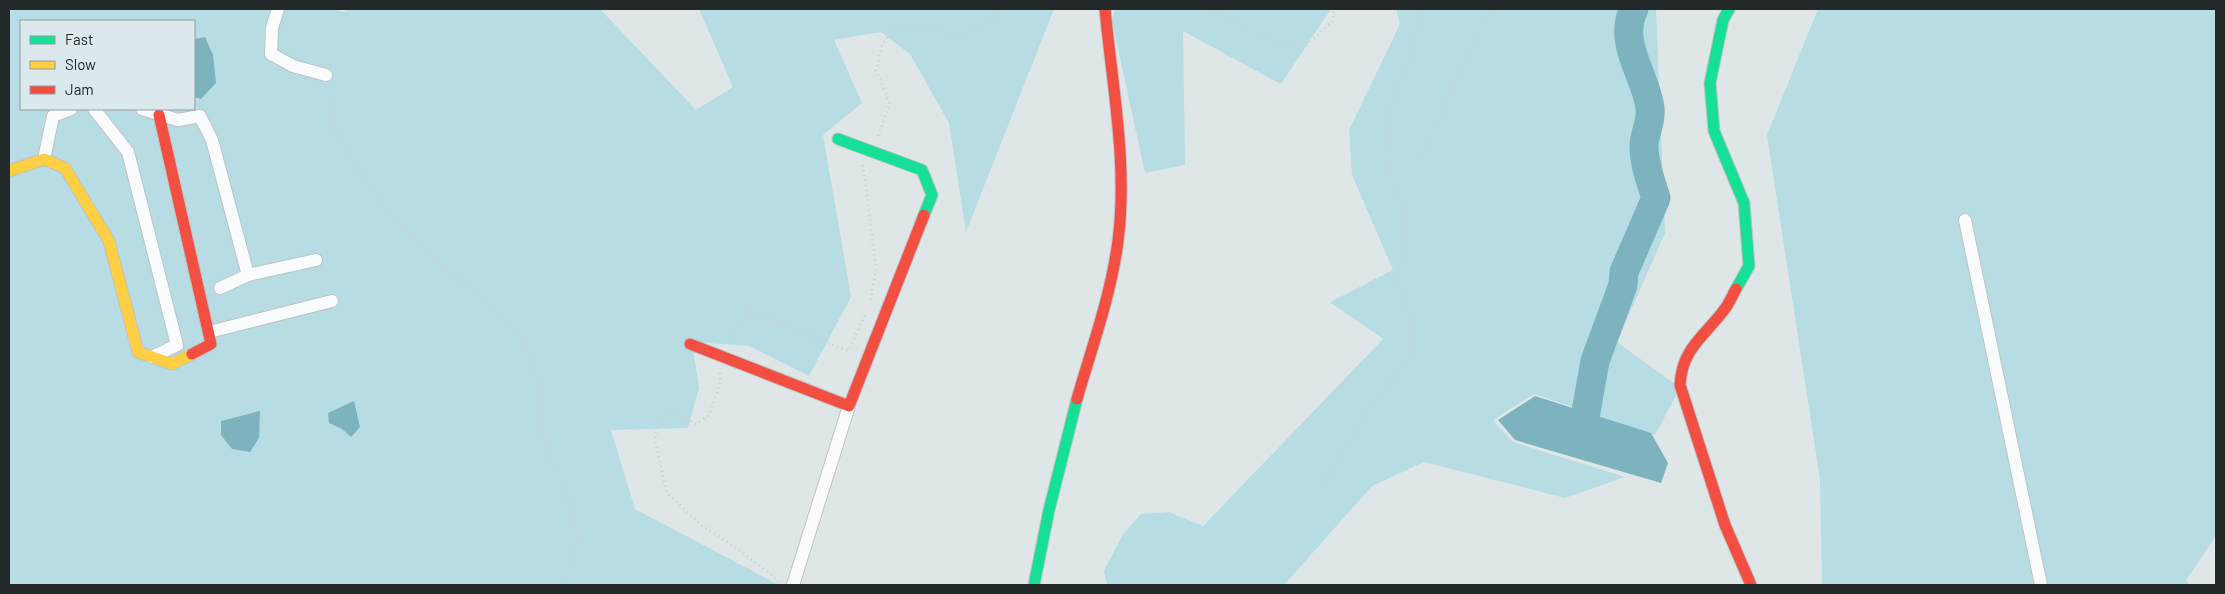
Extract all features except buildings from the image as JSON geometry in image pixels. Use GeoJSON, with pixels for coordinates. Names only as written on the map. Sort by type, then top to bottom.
{"type":"FeatureCollection","features":[{"type":"Feature","properties":{"kind":"street"},"geometry":{"type":"LineString","coordinates":[[278,9],[272,28],[271,54],[293,66],[326,75]]}},
{"type":"Feature","properties":{"kind":"street"},"geometry":{"type":"LineString","coordinates":[[1034,585],[1068,434],[1111,282],[1118,240],[1121,198],[1120,149],[1105,9]]}},
{"type":"Feature","properties":{"kind":"street"},"geometry":{"type":"LineString","coordinates":[[1728,9],[1723,20],[1710,82],[1714,131],[1744,203],[1749,266],[1725,309],[1694,344],[1681,368],[1680,385],[1724,525],[1752,585]]}},
{"type":"Feature","properties":{"kind":"street"},"geometry":{"type":"LineString","coordinates":[[44,158],[53,116],[68,110]]}},
{"type":"Feature","properties":{"kind":"street"},"geometry":{"type":"LineString","coordinates":[[95,110],[128,152],[177,345],[152,357]]}},
{"type":"Feature","properties":{"kind":"street"},"geometry":{"type":"LineString","coordinates":[[145,110],[178,120],[200,116],[212,140],[248,275]]}},
{"type":"Feature","properties":{"kind":"street"},"geometry":{"type":"LineString","coordinates":[[9,171],[44,158],[65,168],[109,241],[138,352],[172,364],[212,344],[159,115]]}},
{"type":"Feature","properties":{"kind":"street"},"geometry":{"type":"LineString","coordinates":[[793,585],[848,406],[932,195],[922,170],[838,139]]}},
{"type":"Feature","properties":{"kind":"street"},"geometry":{"type":"LineString","coordinates":[[1965,220],[2042,585]]}},
{"type":"Feature","properties":{"kind":"street"},"geometry":{"type":"LineString","coordinates":[[220,288],[248,275],[316,260]]}},
{"type":"Feature","properties":{"kind":"street"},"geometry":{"type":"LineString","coordinates":[[209,332],[332,300]]}},
{"type":"Feature","properties":{"kind":"street"},"geometry":{"type":"LineString","coordinates":[[690,344],[848,406]]}},
{"type":"Feature","properties":{"kind":"path"},"geometry":{"type":"LineString","coordinates":[[870,141],[878,137],[890,104],[876,70],[883,43],[897,27],[922,25],[958,38],[994,17],[997,9]]}},
{"type":"Feature","properties":{"kind":"path"},"geometry":{"type":"LineString","coordinates":[[1206,9],[1272,41],[1302,49],[1333,21],[1333,9]]}},
{"type":"Feature","properties":{"kind":"path"},"geometry":{"type":"LineString","coordinates":[[1319,492],[1370,408],[1409,359],[1410,322],[1398,278],[1408,222],[1388,169],[1391,104],[1411,57],[1421,9]]}},
{"type":"Feature","properties":{"kind":"path"},"geometry":{"type":"LineString","coordinates":[[1420,159],[1482,23],[1495,9]]}},
{"type":"Feature","properties":{"kind":"path"},"geometry":{"type":"LineString","coordinates":[[326,75],[334,130],[385,210],[429,254],[485,301],[524,342],[541,389],[542,430],[552,466],[568,500],[577,539],[565,585]]}},
{"type":"Feature","properties":{"kind":"path"},"geometry":{"type":"LineString","coordinates":[[724,350],[749,309],[848,351],[870,303],[876,268],[863,162]]}},
{"type":"Feature","properties":{"kind":"path"},"geometry":{"type":"LineString","coordinates":[[720,366],[721,381],[709,415],[696,424],[669,411],[654,435],[667,493],[701,525],[735,547],[771,574],[781,585]]}},
{"type":"Feature","properties":{"kind":"shaded area"},"geometry":{"type":"Polygon","coordinates":[[[9,9],[333,9],[343,12],[351,9],[600,9],[696,110],[733,87],[699,9],[1054,9],[966,232],[949,123],[910,54],[881,32],[834,40],[862,103],[823,135],[851,297],[809,376],[749,346],[692,342],[699,388],[688,428],[611,430],[635,509],[779,585],[9,585],[9,9]]]}},
{"type":"Feature","properties":{"kind":"shaded area"},"geometry":{"type":"Polygon","coordinates":[[[1115,9],[1331,9],[1281,84],[1183,31],[1185,165],[1145,173],[1112,21],[1115,9]]]}},
{"type":"Feature","properties":{"kind":"shaded area"},"geometry":{"type":"Polygon","coordinates":[[[1396,9],[1656,9],[1665,233],[1617,342],[1680,388],[1655,435],[1534,394],[1493,420],[1513,442],[1625,477],[1565,498],[1424,462],[1372,486],[1284,585],[1107,585],[1104,571],[1123,534],[1141,514],[1169,512],[1203,526],[1383,339],[1330,302],[1393,270],[1352,175],[1349,130],[1400,24],[1396,9]]]}},
{"type":"Feature","properties":{"kind":"shaded area"},"geometry":{"type":"Polygon","coordinates":[[[1818,9],[2216,9],[2216,536],[2186,580],[2190,585],[1822,585],[1820,479],[1767,135],[1818,9]]]}},
{"type":"Feature","properties":{"kind":"shaded area"},"geometry":{"type":"Polygon","coordinates":[[[205,37],[213,55],[216,83],[201,99],[195,97],[195,39],[205,37]]]}},
{"type":"Feature","properties":{"kind":"shaded area"},"geometry":{"type":"Polygon","coordinates":[[[1535,396],[1651,433],[1668,463],[1661,483],[1515,440],[1498,420],[1535,396]]]}},
{"type":"Feature","properties":{"kind":"shaded area"},"geometry":{"type":"Polygon","coordinates":[[[354,401],[360,427],[351,437],[342,429],[329,423],[328,413],[354,401]]]}},
{"type":"Feature","properties":{"kind":"shaded area"},"geometry":{"type":"Polygon","coordinates":[[[260,411],[259,438],[250,452],[232,449],[221,435],[221,421],[260,411]]]}},
{"type":"Feature","properties":{"kind":"waterway"},"geometry":{"type":"LineString","coordinates":[[1586,412],[1595,361],[1623,285],[1624,272],[1656,198],[1644,153],[1644,141],[1650,118],[1650,108],[1634,59],[1629,34],[1630,21],[1634,9]]}},
{"type":"Feature","properties":{"kind":"traffic: fast"},"geometry":{"type":"LineString","coordinates":[[1729,9],[1723,20],[1710,83],[1714,131],[1744,203],[1749,266],[1736,289]]}},
{"type":"Feature","properties":{"kind":"traffic: fast"},"geometry":{"type":"LineString","coordinates":[[838,139],[922,170],[932,195],[924,215]]}},
{"type":"Feature","properties":{"kind":"traffic: fast"},"geometry":{"type":"LineString","coordinates":[[1034,585],[1049,510],[1077,399]]}},
{"type":"Feature","properties":{"kind":"traffic: slow"},"geometry":{"type":"LineString","coordinates":[[9,171],[44,159],[65,168],[109,241],[138,352],[172,364],[192,354]]}},
{"type":"Feature","properties":{"kind":"traffic: jam"},"geometry":{"type":"LineString","coordinates":[[1077,399],[1111,281],[1121,212],[1118,125],[1105,9]]}},
{"type":"Feature","properties":{"kind":"traffic: jam"},"geometry":{"type":"LineString","coordinates":[[159,115],[211,344],[192,354]]}},
{"type":"Feature","properties":{"kind":"traffic: jam"},"geometry":{"type":"LineString","coordinates":[[690,344],[849,406],[924,215]]}},
{"type":"Feature","properties":{"kind":"traffic: jam"},"geometry":{"type":"LineString","coordinates":[[1736,289],[1726,308],[1690,352],[1685,361],[1680,385],[1725,525],[1751,585]]}}]}
